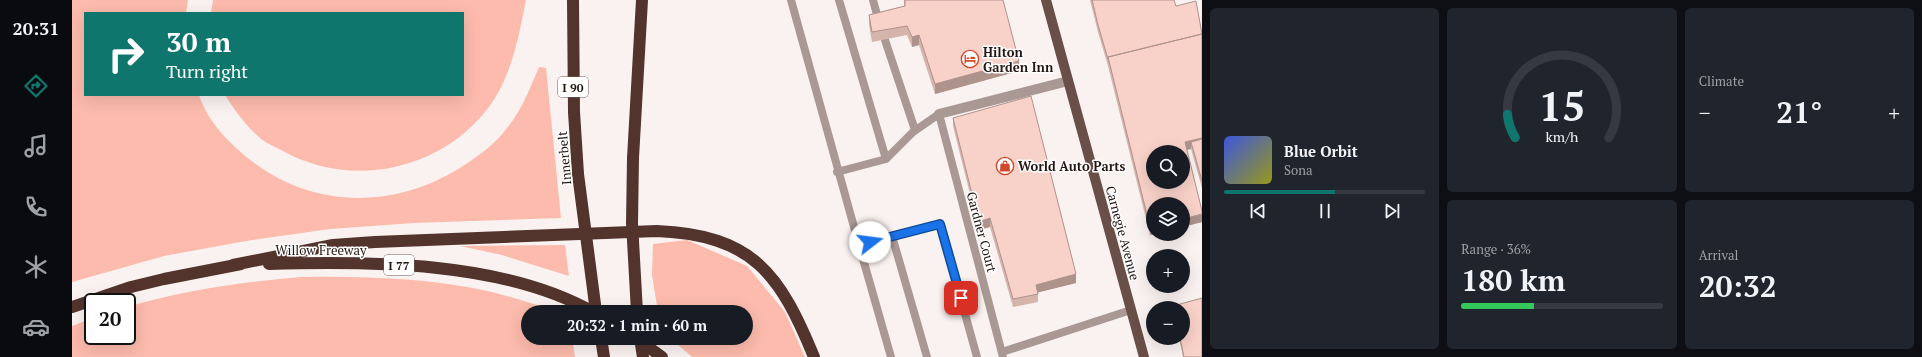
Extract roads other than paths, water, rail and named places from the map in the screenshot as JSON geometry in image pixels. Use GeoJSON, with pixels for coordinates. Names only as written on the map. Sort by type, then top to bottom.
{"type":"FeatureCollection","features":[{"type":"Feature","properties":{"kind":"highway","name":"Innerbelt"},"geometry":{"type":"LineString","coordinates":[[573,0],[574,112],[578,174],[595,305]]}},
{"type":"Feature","properties":{"kind":"highway"},"geometry":{"type":"LineString","coordinates":[[637,305],[632,230],[633,158],[642,0]]}},
{"type":"Feature","properties":{"kind":"highway"},"geometry":{"type":"LineString","coordinates":[[233,265],[333,245],[375,242],[657,231],[690,233],[721,240],[735,247],[764,269],[785,295],[814,357]]}},
{"type":"Feature","properties":{"kind":"highway","name":"Willow Freeway"},"geometry":{"type":"LineString","coordinates":[[72,307],[131,287],[233,265],[329,262],[461,271],[495,278],[562,298],[578,305]]}},
{"type":"Feature","properties":{"kind":"highway"},"geometry":{"type":"LineString","coordinates":[[602,345],[604,357]]}},
{"type":"Feature","properties":{"kind":"highway"},"geometry":{"type":"LineString","coordinates":[[641,345],[643,357]]}},
{"type":"Feature","properties":{"kind":"highway"},"geometry":{"type":"LineString","coordinates":[[646,345],[662,357]]}},
{"type":"Feature","properties":{"kind":"main road","name":"Carnegie Avenue"},"geometry":{"type":"LineString","coordinates":[[1046,0],[1144,357]]}},
{"type":"Feature","properties":{"kind":"street"},"geometry":{"type":"LineString","coordinates":[[939,114],[1068,81]]}},
{"type":"Feature","properties":{"kind":"lane"},"geometry":{"type":"LineString","coordinates":[[792,0],[837,172],[891,357]]}},
{"type":"Feature","properties":{"kind":"lane"},"geometry":{"type":"LineString","coordinates":[[839,0],[886,159]]}},
{"type":"Feature","properties":{"kind":"lane"},"geometry":{"type":"LineString","coordinates":[[873,0],[879,22]]}},
{"type":"Feature","properties":{"kind":"lane"},"geometry":{"type":"LineString","coordinates":[[885,40],[916,130]]}},
{"type":"Feature","properties":{"kind":"lane"},"geometry":{"type":"LineString","coordinates":[[837,172],[886,159],[916,130],[939,114]]}},
{"type":"Feature","properties":{"kind":"lane","name":"Gardner Court"},"geometry":{"type":"LineString","coordinates":[[939,114],[1002,354]]}},
{"type":"Feature","properties":{"kind":"lane"},"geometry":{"type":"LineString","coordinates":[[858,245],[940,224],[977,357]]}},
{"type":"Feature","properties":{"kind":"lane"},"geometry":{"type":"LineString","coordinates":[[892,236],[927,357]]}},
{"type":"Feature","properties":{"kind":"lane"},"geometry":{"type":"LineString","coordinates":[[1002,354],[1131,310]]}},
{"type":"Feature","properties":{"kind":"place","name":"Hilton Garden Inn"},"geometry":{"type":"Point","coordinates":[970,59]}},
{"type":"Feature","properties":{"kind":"place","name":"World Auto Parts"},"geometry":{"type":"Point","coordinates":[1005,166]}}]}
